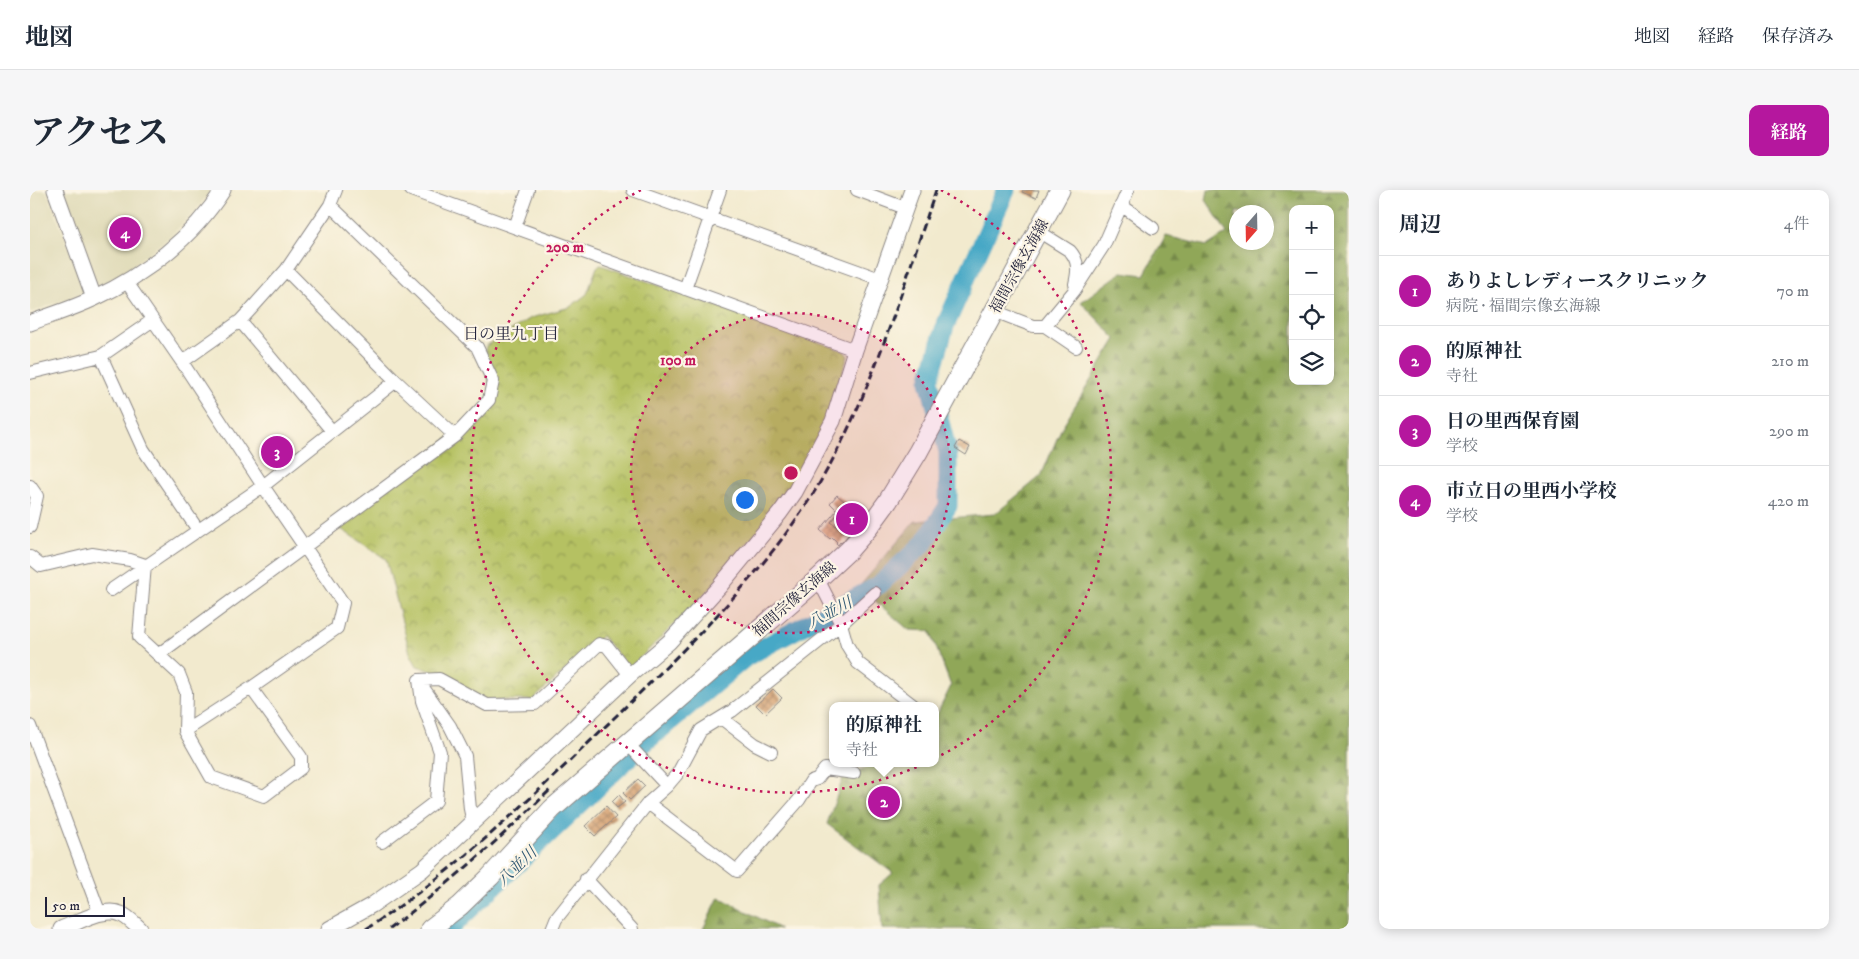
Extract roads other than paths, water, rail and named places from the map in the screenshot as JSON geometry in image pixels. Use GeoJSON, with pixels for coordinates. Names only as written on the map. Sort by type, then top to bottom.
{"type":"FeatureCollection","features":[{"type":"Feature","properties":{"kind":"main road","name":"福間宗像玄海線"},"geometry":{"type":"LineString","coordinates":[[430,929],[460,906],[490,877],[552,809],[630,746],[849,550],[888,501],[918,452],[1060,190]]}},
{"type":"Feature","properties":{"kind":"street"},"geometry":{"type":"LineString","coordinates":[[55,190],[94,298]]}},
{"type":"Feature","properties":{"kind":"street"},"geometry":{"type":"LineString","coordinates":[[30,323],[94,298],[126,281],[153,263],[175,245],[223,190]]}},
{"type":"Feature","properties":{"kind":"street"},"geometry":{"type":"LineString","coordinates":[[182,362],[240,321],[286,270],[330,205],[336,190]]}},
{"type":"Feature","properties":{"kind":"street"},"geometry":{"type":"LineString","coordinates":[[411,190],[855,350]]}},
{"type":"Feature","properties":{"kind":"street"},"geometry":{"type":"LineString","coordinates":[[515,227],[528,190]]}},
{"type":"Feature","properties":{"kind":"street"},"geometry":{"type":"LineString","coordinates":[[633,190],[880,279]]}},
{"type":"Feature","properties":{"kind":"street"},"geometry":{"type":"LineString","coordinates":[[685,289],[720,190]]}},
{"type":"Feature","properties":{"kind":"street"},"geometry":{"type":"LineString","coordinates":[[857,190],[905,208]]}},
{"type":"Feature","properties":{"kind":"street"},"geometry":{"type":"LineString","coordinates":[[329,929],[372,905],[422,870],[630,675],[669,642],[720,587],[795,492],[833,421],[855,350],[912,190]]}},
{"type":"Feature","properties":{"kind":"street"},"geometry":{"type":"LineString","coordinates":[[1045,326],[1074,291],[1104,245],[1128,190]]}},
{"type":"Feature","properties":{"kind":"street"},"geometry":{"type":"LineString","coordinates":[[159,654],[455,436],[489,400],[493,381],[478,347],[330,205]]}},
{"type":"Feature","properties":{"kind":"street"},"geometry":{"type":"LineString","coordinates":[[1121,205],[1153,228]]}},
{"type":"Feature","properties":{"kind":"street"},"geometry":{"type":"LineString","coordinates":[[1038,231],[1074,255],[1078,269],[1074,291]]}},
{"type":"Feature","properties":{"kind":"street"},"geometry":{"type":"LineString","coordinates":[[286,270],[455,436]]}},
{"type":"Feature","properties":{"kind":"street"},"geometry":{"type":"LineString","coordinates":[[126,281],[342,603],[337,628],[185,731]]}},
{"type":"Feature","properties":{"kind":"street"},"geometry":{"type":"LineString","coordinates":[[994,311],[1033,326],[1045,326],[1076,348]]}},
{"type":"Feature","properties":{"kind":"street"},"geometry":{"type":"LineString","coordinates":[[30,373],[101,356],[153,320]]}},
{"type":"Feature","properties":{"kind":"street"},"geometry":{"type":"LineString","coordinates":[[240,321],[332,431]]}},
{"type":"Feature","properties":{"kind":"street"},"geometry":{"type":"LineString","coordinates":[[101,356],[143,449],[158,474],[198,530]]}},
{"type":"Feature","properties":{"kind":"street"},"geometry":{"type":"LineString","coordinates":[[111,590],[263,486],[396,380]]}},
{"type":"Feature","properties":{"kind":"street"},"geometry":{"type":"LineString","coordinates":[[30,486],[38,496],[30,527]]}},
{"type":"Feature","properties":{"kind":"street"},"geometry":{"type":"LineString","coordinates":[[30,557],[41,566],[92,554],[130,560],[145,565]]}},
{"type":"Feature","properties":{"kind":"street"},"geometry":{"type":"LineString","coordinates":[[145,565],[139,638],[179,674],[186,692],[185,731],[211,777],[264,796],[301,768],[301,757],[251,688]]}},
{"type":"Feature","properties":{"kind":"street"},"geometry":{"type":"LineString","coordinates":[[818,579],[841,624],[847,645],[858,663],[909,702]]}},
{"type":"Feature","properties":{"kind":"street"},"geometry":{"type":"LineString","coordinates":[[552,929],[556,919],[586,879],[648,803],[678,773],[701,730],[721,718],[841,624],[875,593]]}},
{"type":"Feature","properties":{"kind":"street"},"geometry":{"type":"LineString","coordinates":[[419,680],[439,679],[487,705],[535,704],[598,644],[607,646],[630,675]]}},
{"type":"Feature","properties":{"kind":"street"},"geometry":{"type":"LineString","coordinates":[[419,680],[428,697],[450,726],[465,756],[473,823]]}},
{"type":"Feature","properties":{"kind":"street"},"geometry":{"type":"LineString","coordinates":[[382,842],[436,801],[440,752],[422,701],[419,680]]}},
{"type":"Feature","properties":{"kind":"street"},"geometry":{"type":"LineString","coordinates":[[721,718],[755,744],[771,752]]}},
{"type":"Feature","properties":{"kind":"street"},"geometry":{"type":"LineString","coordinates":[[30,726],[100,914]]}},
{"type":"Feature","properties":{"kind":"street"},"geometry":{"type":"LineString","coordinates":[[630,746],[667,786]]}},
{"type":"Feature","properties":{"kind":"street"},"geometry":{"type":"LineString","coordinates":[[648,803],[737,871],[802,797],[811,781],[817,778],[824,769],[854,773]]}},
{"type":"Feature","properties":{"kind":"street"},"geometry":{"type":"LineString","coordinates":[[586,879],[632,929]]}},
{"type":"Feature","properties":{"kind":"street"},"geometry":{"type":"LineString","coordinates":[[61,929],[100,914],[114,912],[123,915],[140,929]]}},
{"type":"Feature","properties":{"kind":"waterway","name":"八並川"},"geometry":{"type":"LineString","coordinates":[[449,929],[641,746],[746,657],[879,585],[924,543],[948,506],[948,452],[929,381],[945,326],[1006,190]]}},
{"type":"Feature","properties":{"kind":"railway"},"geometry":{"type":"LineString","coordinates":[[366,929],[433,882],[526,803],[705,628],[762,565],[812,496],[849,427],[890,327],[936,190]]}},
{"type":"Feature","properties":{"kind":"railway"},"geometry":{"type":"LineString","coordinates":[[389,929],[473,861],[552,788]]}},
{"type":"Feature","properties":{"kind":"place","name":"市立日の里西小学校"},"geometry":{"type":"Point","coordinates":[125,233]}},
{"type":"Feature","properties":{"kind":"place","name":"日の里西保育園"},"geometry":{"type":"Point","coordinates":[277,452]}},
{"type":"Feature","properties":{"kind":"place","name":"ありよしレディースクリニック"},"geometry":{"type":"Point","coordinates":[852,519]}},
{"type":"Feature","properties":{"kind":"place","name":"的原神社"},"geometry":{"type":"Point","coordinates":[884,802]}},
{"type":"Feature","properties":{"kind":"district","name":"日の里九丁目"},"geometry":{"type":"Point","coordinates":[511,333]}}]}
